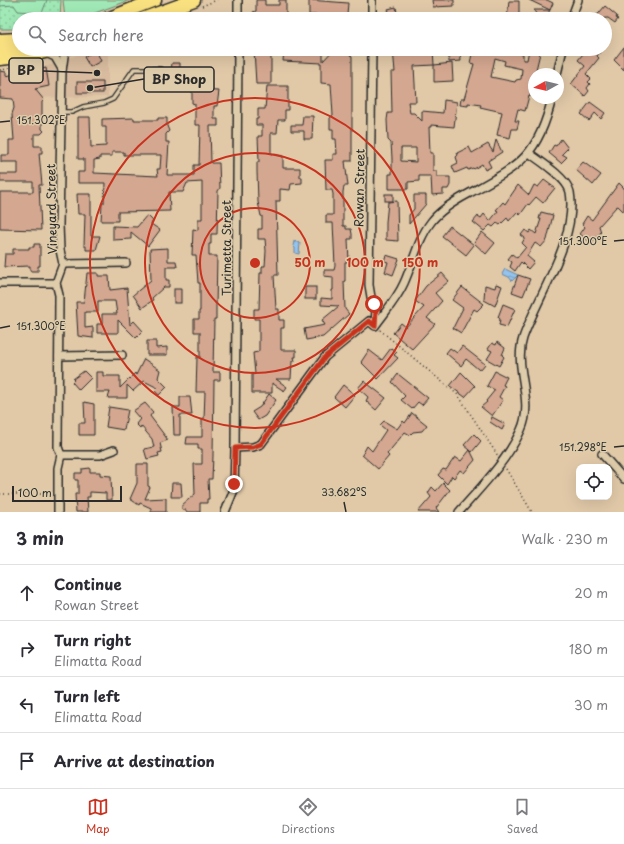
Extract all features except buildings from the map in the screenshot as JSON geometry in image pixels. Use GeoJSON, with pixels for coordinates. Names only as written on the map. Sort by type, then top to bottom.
{"type":"FeatureCollection","features":[{"type":"Feature","properties":{"kind":"main road"},"geometry":{"type":"LineString","coordinates":[[125,12],[155,0]]}},
{"type":"Feature","properties":{"kind":"main road"},"geometry":{"type":"LineString","coordinates":[[161,12],[194,0]]}},
{"type":"Feature","properties":{"kind":"main road"},"geometry":{"type":"LineString","coordinates":[[0,40],[12,39]]}},
{"type":"Feature","properties":{"kind":"main road"},"geometry":{"type":"LineString","coordinates":[[0,48],[12,47]]}},
{"type":"Feature","properties":{"kind":"main road"},"geometry":{"type":"LineString","coordinates":[[0,59],[22,56]]}},
{"type":"Feature","properties":{"kind":"main road"},"geometry":{"type":"LineString","coordinates":[[0,66],[21,63],[38,56]]}},
{"type":"Feature","properties":{"kind":"street"},"geometry":{"type":"LineString","coordinates":[[238,0],[238,12]]}},
{"type":"Feature","properties":{"kind":"street"},"geometry":{"type":"LineString","coordinates":[[372,0],[372,12]]}},
{"type":"Feature","properties":{"kind":"street"},"geometry":{"type":"LineString","coordinates":[[574,12],[578,0]]}},
{"type":"Feature","properties":{"kind":"street"},"geometry":{"type":"LineString","coordinates":[[50,56],[57,60],[62,71]]}},
{"type":"Feature","properties":{"kind":"street","name":"Vineyard Street"},"geometry":{"type":"LineString","coordinates":[[56,284],[63,264],[60,250],[59,225],[62,71],[65,56]]}},
{"type":"Feature","properties":{"kind":"street","name":"Turimetta Street"},"geometry":{"type":"LineString","coordinates":[[225,512],[234,490],[238,56]]}},
{"type":"Feature","properties":{"kind":"street","name":"Rowan Street"},"geometry":{"type":"LineString","coordinates":[[372,56],[369,285],[371,297],[376,309],[375,326]]}},
{"type":"Feature","properties":{"kind":"street"},"geometry":{"type":"LineString","coordinates":[[558,68],[561,56]]}},
{"type":"Feature","properties":{"kind":"street"},"geometry":{"type":"LineString","coordinates":[[235,448],[253,447],[261,444],[325,357],[369,321],[375,326],[395,300],[404,284],[422,240],[432,221],[454,202],[510,170],[529,153],[544,128],[550,104]]}},
{"type":"Feature","properties":{"kind":"street"},"geometry":{"type":"LineString","coordinates":[[459,512],[501,461],[516,439],[524,420],[527,397],[521,354],[523,338],[559,257],[569,220],[570,193],[566,184],[529,153]]}},
{"type":"Feature","properties":{"kind":"street"},"geometry":{"type":"LineString","coordinates":[[63,264],[126,263]]}},
{"type":"Feature","properties":{"kind":"street"},"geometry":{"type":"LineString","coordinates":[[0,283],[56,284],[60,294],[58,447],[61,455],[58,468],[58,512]]}},
{"type":"Feature","properties":{"kind":"street"},"geometry":{"type":"LineString","coordinates":[[59,356],[122,355]]}},
{"type":"Feature","properties":{"kind":"street"},"geometry":{"type":"LineString","coordinates":[[61,455],[100,455],[114,450]]}},
{"type":"Feature","properties":{"kind":"street"},"geometry":{"type":"LineString","coordinates":[[602,454],[624,479]]}},
{"type":"Feature","properties":{"kind":"lane"},"geometry":{"type":"LineString","coordinates":[[62,112],[72,112],[113,99],[134,69],[160,69]]}},
{"type":"Feature","properties":{"kind":"path"},"geometry":{"type":"LineString","coordinates":[[375,326],[458,396],[501,461],[532,512]]}},
{"type":"Feature","properties":{"kind":"path"},"geometry":{"type":"LineString","coordinates":[[0,494],[58,494]]}},
{"type":"Feature","properties":{"kind":"shaded area"},"geometry":{"type":"Polygon","coordinates":[[[74,56],[108,56],[108,97],[0,98],[0,75],[51,65],[74,56]]]}},
{"type":"Feature","properties":{"kind":"green space"},"geometry":{"type":"Polygon","coordinates":[[[0,0],[61,0],[60,12],[12,12],[12,29],[0,29],[0,0]]]}},
{"type":"Feature","properties":{"kind":"green space"},"geometry":{"type":"Polygon","coordinates":[[[0,0],[47,0],[42,12],[18,11],[14,5],[0,6],[0,0]]]}},
{"type":"Feature","properties":{"kind":"green space"},"geometry":{"type":"Polygon","coordinates":[[[63,0],[130,0],[98,12],[64,12],[63,0]]]}},
{"type":"Feature","properties":{"kind":"water"},"geometry":{"type":"Polygon","coordinates":[[[294,241],[300,243],[299,254],[295,253],[295,248],[293,246],[294,241]]]}},
{"type":"Feature","properties":{"kind":"water"},"geometry":{"type":"Polygon","coordinates":[[[505,269],[518,275],[512,281],[509,277],[502,274],[505,269]]]}},
{"type":"Feature","properties":{"kind":"place","name":"BP"},"geometry":{"type":"Point","coordinates":[97,73]}},
{"type":"Feature","properties":{"kind":"place","name":"BP Shop"},"geometry":{"type":"Point","coordinates":[90,88]}},
{"type":"Feature","properties":{"kind":"route"},"geometry":{"type":"LineString","coordinates":[[234,484],[235,448],[258,446],[264,441],[325,357],[369,321],[375,326],[376,309],[374,304]]}}]}
